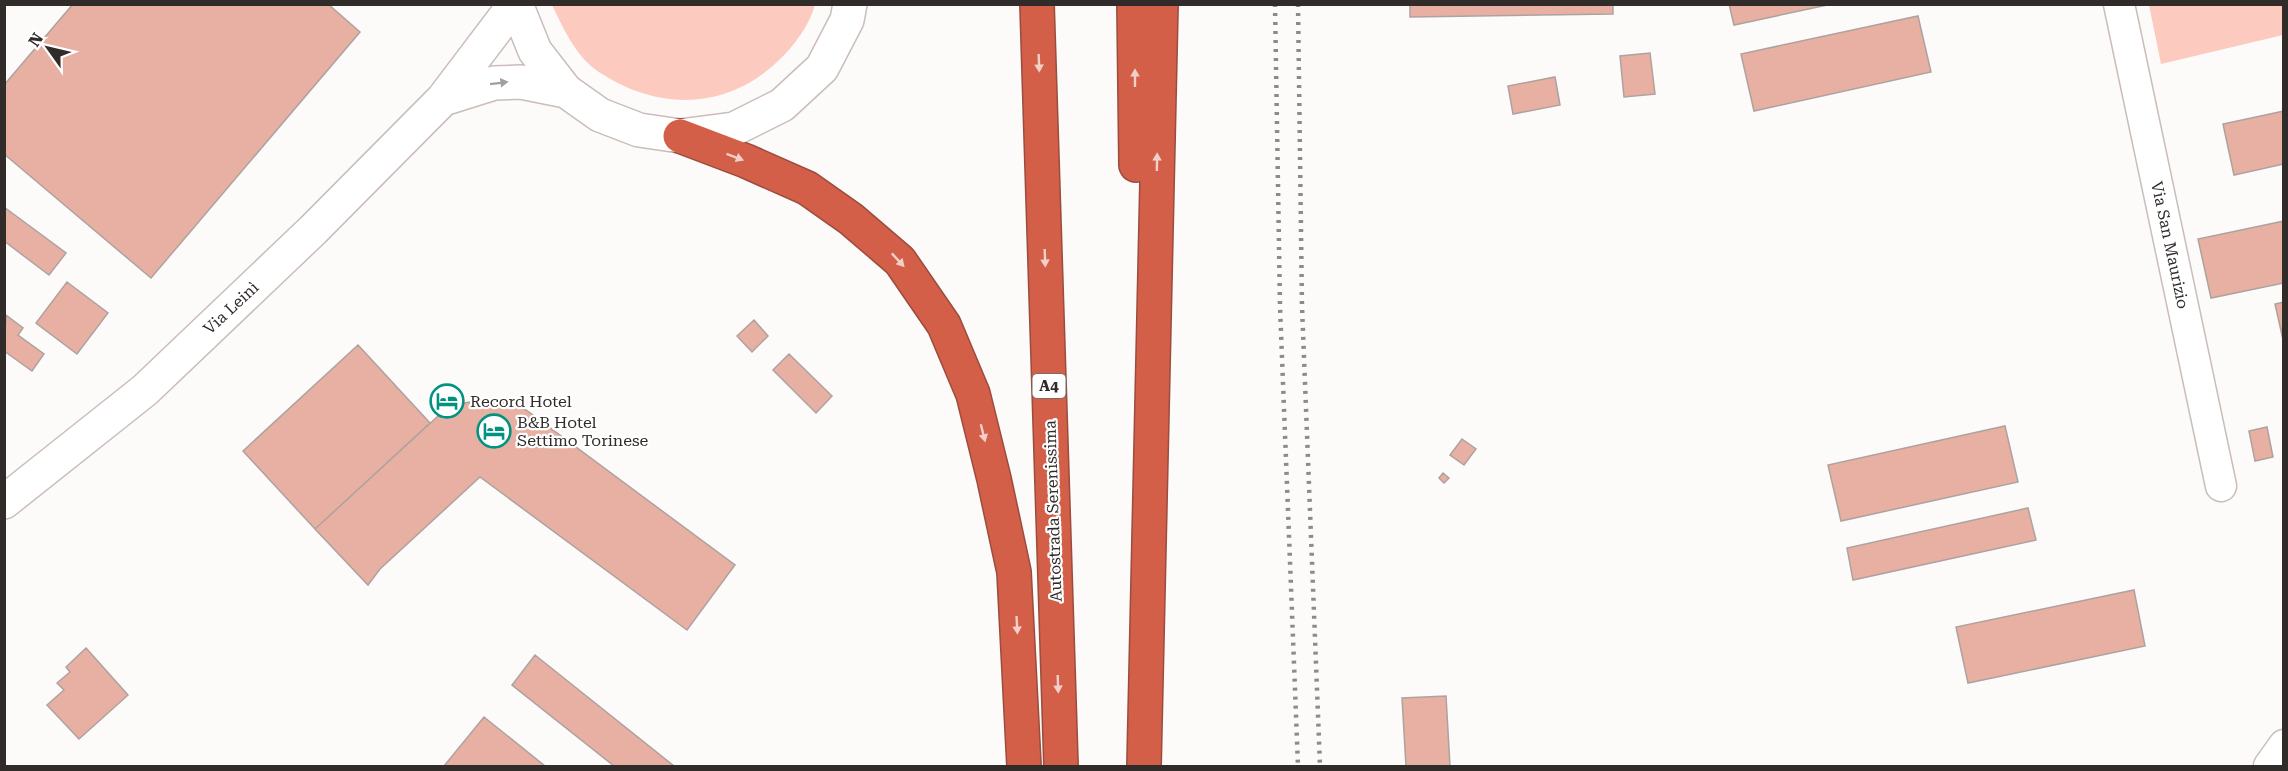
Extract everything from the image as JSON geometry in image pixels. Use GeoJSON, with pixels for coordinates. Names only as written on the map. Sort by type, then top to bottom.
{"type":"FeatureCollection","features":[{"type":"Feature","properties":{"kind":"highway","name":"Autostrada Serenissima"},"geometry":{"type":"LineString","coordinates":[[1037,4],[1061,766]]}},
{"type":"Feature","properties":{"kind":"highway"},"geometry":{"type":"LineString","coordinates":[[1134,4],[1142,766]]}},
{"type":"Feature","properties":{"kind":"highway"},"geometry":{"type":"LineString","coordinates":[[1142,766],[1161,4]]}},
{"type":"Feature","properties":{"kind":"highway"},"geometry":{"type":"LineString","coordinates":[[680,136],[807,188],[851,219],[900,261],[944,325],[973,394],[1014,572],[1024,766]]}},
{"type":"Feature","properties":{"kind":"main road"},"geometry":{"type":"LineString","coordinates":[[515,4],[535,51],[566,91],[600,115],[610,119],[639,130],[680,136],[734,129],[782,105],[822,68],[847,20],[850,4]]}},
{"type":"Feature","properties":{"kind":"main road","name":"Via Leinì"},"geometry":{"type":"LineString","coordinates":[[4,502],[145,390],[313,230],[443,99],[515,4]]}},
{"type":"Feature","properties":{"kind":"main road","name":"Via Leinì"},"geometry":{"type":"LineString","coordinates":[[443,99],[494,83],[521,82],[566,91]]}},
{"type":"Feature","properties":{"kind":"street","name":"Via San Maurizio"},"geometry":{"type":"LineString","coordinates":[[2119,4],[2221,486]]}},
{"type":"Feature","properties":{"kind":"street"},"geometry":{"type":"LineString","coordinates":[[2269,766],[2283,745]]}},
{"type":"Feature","properties":{"kind":"shaded area"},"geometry":{"type":"Polygon","coordinates":[[[552,5],[815,5],[805,28],[795,42],[778,61],[758,77],[737,89],[693,100],[670,99],[647,94],[624,86],[593,68],[578,52],[552,5]]]}},
{"type":"Feature","properties":{"kind":"shaded area"},"geometry":{"type":"Polygon","coordinates":[[[2149,5],[2283,5],[2283,35],[2161,64],[2149,5]]]}},
{"type":"Feature","properties":{"kind":"building"},"geometry":{"type":"Polygon","coordinates":[[[73,4],[328,4],[360,32],[151,278],[4,154],[4,85],[73,4]]]}},
{"type":"Feature","properties":{"kind":"building"},"geometry":{"type":"Polygon","coordinates":[[[1410,4],[1613,4],[1613,14],[1410,17],[1410,4]]]}},
{"type":"Feature","properties":{"kind":"building"},"geometry":{"type":"Polygon","coordinates":[[[1729,4],[1832,4],[1734,25],[1729,4]]]}},
{"type":"Feature","properties":{"kind":"building"},"geometry":{"type":"Polygon","coordinates":[[[1918,16],[1931,72],[1754,111],[1741,54],[1918,16]]]}},
{"type":"Feature","properties":{"kind":"building"},"geometry":{"type":"Polygon","coordinates":[[[1650,53],[1655,94],[1624,97],[1620,56],[1650,53]]]}},
{"type":"Feature","properties":{"kind":"building"},"geometry":{"type":"Polygon","coordinates":[[[1555,77],[1560,105],[1513,114],[1508,86],[1555,77]]]}},
{"type":"Feature","properties":{"kind":"building"},"geometry":{"type":"Polygon","coordinates":[[[2284,111],[2284,164],[2234,175],[2223,124],[2284,111]]]}},
{"type":"Feature","properties":{"kind":"building"},"geometry":{"type":"Polygon","coordinates":[[[4,207],[66,253],[49,275],[4,241],[4,207]]]}},
{"type":"Feature","properties":{"kind":"building"},"geometry":{"type":"Polygon","coordinates":[[[2284,221],[2284,283],[2211,298],[2198,239],[2284,221]]]}},
{"type":"Feature","properties":{"kind":"building"},"geometry":{"type":"Polygon","coordinates":[[[67,282],[108,313],[77,354],[36,323],[67,282]]]}},
{"type":"Feature","properties":{"kind":"building"},"geometry":{"type":"Polygon","coordinates":[[[2284,302],[2284,344],[2275,304],[2284,302]]]}},
{"type":"Feature","properties":{"kind":"building"},"geometry":{"type":"Polygon","coordinates":[[[6,315],[23,328],[18,335],[44,354],[32,371],[4,351],[6,315]]]}},
{"type":"Feature","properties":{"kind":"building"},"geometry":{"type":"Polygon","coordinates":[[[754,320],[768,336],[752,352],[737,336],[754,320]]]}},
{"type":"Feature","properties":{"kind":"building"},"geometry":{"type":"Polygon","coordinates":[[[358,345],[430,423],[315,529],[243,451],[358,345]]]}},
{"type":"Feature","properties":{"kind":"building"},"geometry":{"type":"Polygon","coordinates":[[[789,354],[832,396],[816,413],[773,370],[789,354]]]}},
{"type":"Feature","properties":{"kind":"building"},"geometry":{"type":"Polygon","coordinates":[[[480,400],[497,400],[526,410],[735,565],[687,630],[480,477],[380,569],[368,585],[315,529],[438,416],[460,404],[480,400]]]}},
{"type":"Feature","properties":{"kind":"building"},"geometry":{"type":"Polygon","coordinates":[[[2005,426],[2018,482],[1841,521],[1828,465],[2005,426]]]}},
{"type":"Feature","properties":{"kind":"building"},"geometry":{"type":"Polygon","coordinates":[[[2267,427],[2273,457],[2255,461],[2249,431],[2267,427]]]}},
{"type":"Feature","properties":{"kind":"building"},"geometry":{"type":"Polygon","coordinates":[[[1462,439],[1476,449],[1464,465],[1450,455],[1462,439]]]}},
{"type":"Feature","properties":{"kind":"building"},"geometry":{"type":"Polygon","coordinates":[[[1443,473],[1449,478],[1444,483],[1439,478],[1443,473]]]}},
{"type":"Feature","properties":{"kind":"building"},"geometry":{"type":"Polygon","coordinates":[[[2028,508],[2036,540],[1853,580],[1847,548],[2028,508]]]}},
{"type":"Feature","properties":{"kind":"building"},"geometry":{"type":"Polygon","coordinates":[[[2134,590],[2145,646],[1968,683],[1956,627],[2134,590]]]}},
{"type":"Feature","properties":{"kind":"building"},"geometry":{"type":"Polygon","coordinates":[[[86,648],[128,695],[79,739],[47,705],[64,690],[57,683],[70,672],[66,667],[86,648]]]}},
{"type":"Feature","properties":{"kind":"building"},"geometry":{"type":"Polygon","coordinates":[[[535,655],[674,766],[614,766],[512,685],[535,655]]]}},
{"type":"Feature","properties":{"kind":"building"},"geometry":{"type":"Polygon","coordinates":[[[1446,696],[1450,766],[1406,766],[1402,698],[1446,696]]]}},
{"type":"Feature","properties":{"kind":"building"},"geometry":{"type":"Polygon","coordinates":[[[484,717],[545,766],[444,766],[484,717]]]}},
{"type":"Feature","properties":{"kind":"railway"},"geometry":{"type":"LineString","coordinates":[[1275,4],[1280,306],[1298,766]]}},
{"type":"Feature","properties":{"kind":"railway"},"geometry":{"type":"LineString","coordinates":[[1298,4],[1302,306],[1320,766]]}},
{"type":"Feature","properties":{"kind":"place","name":"Record Hotel"},"geometry":{"type":"Point","coordinates":[447,401]}},
{"type":"Feature","properties":{"kind":"place","name":"B&B Hotel Settimo Torinese"},"geometry":{"type":"Point","coordinates":[494,431]}}]}
